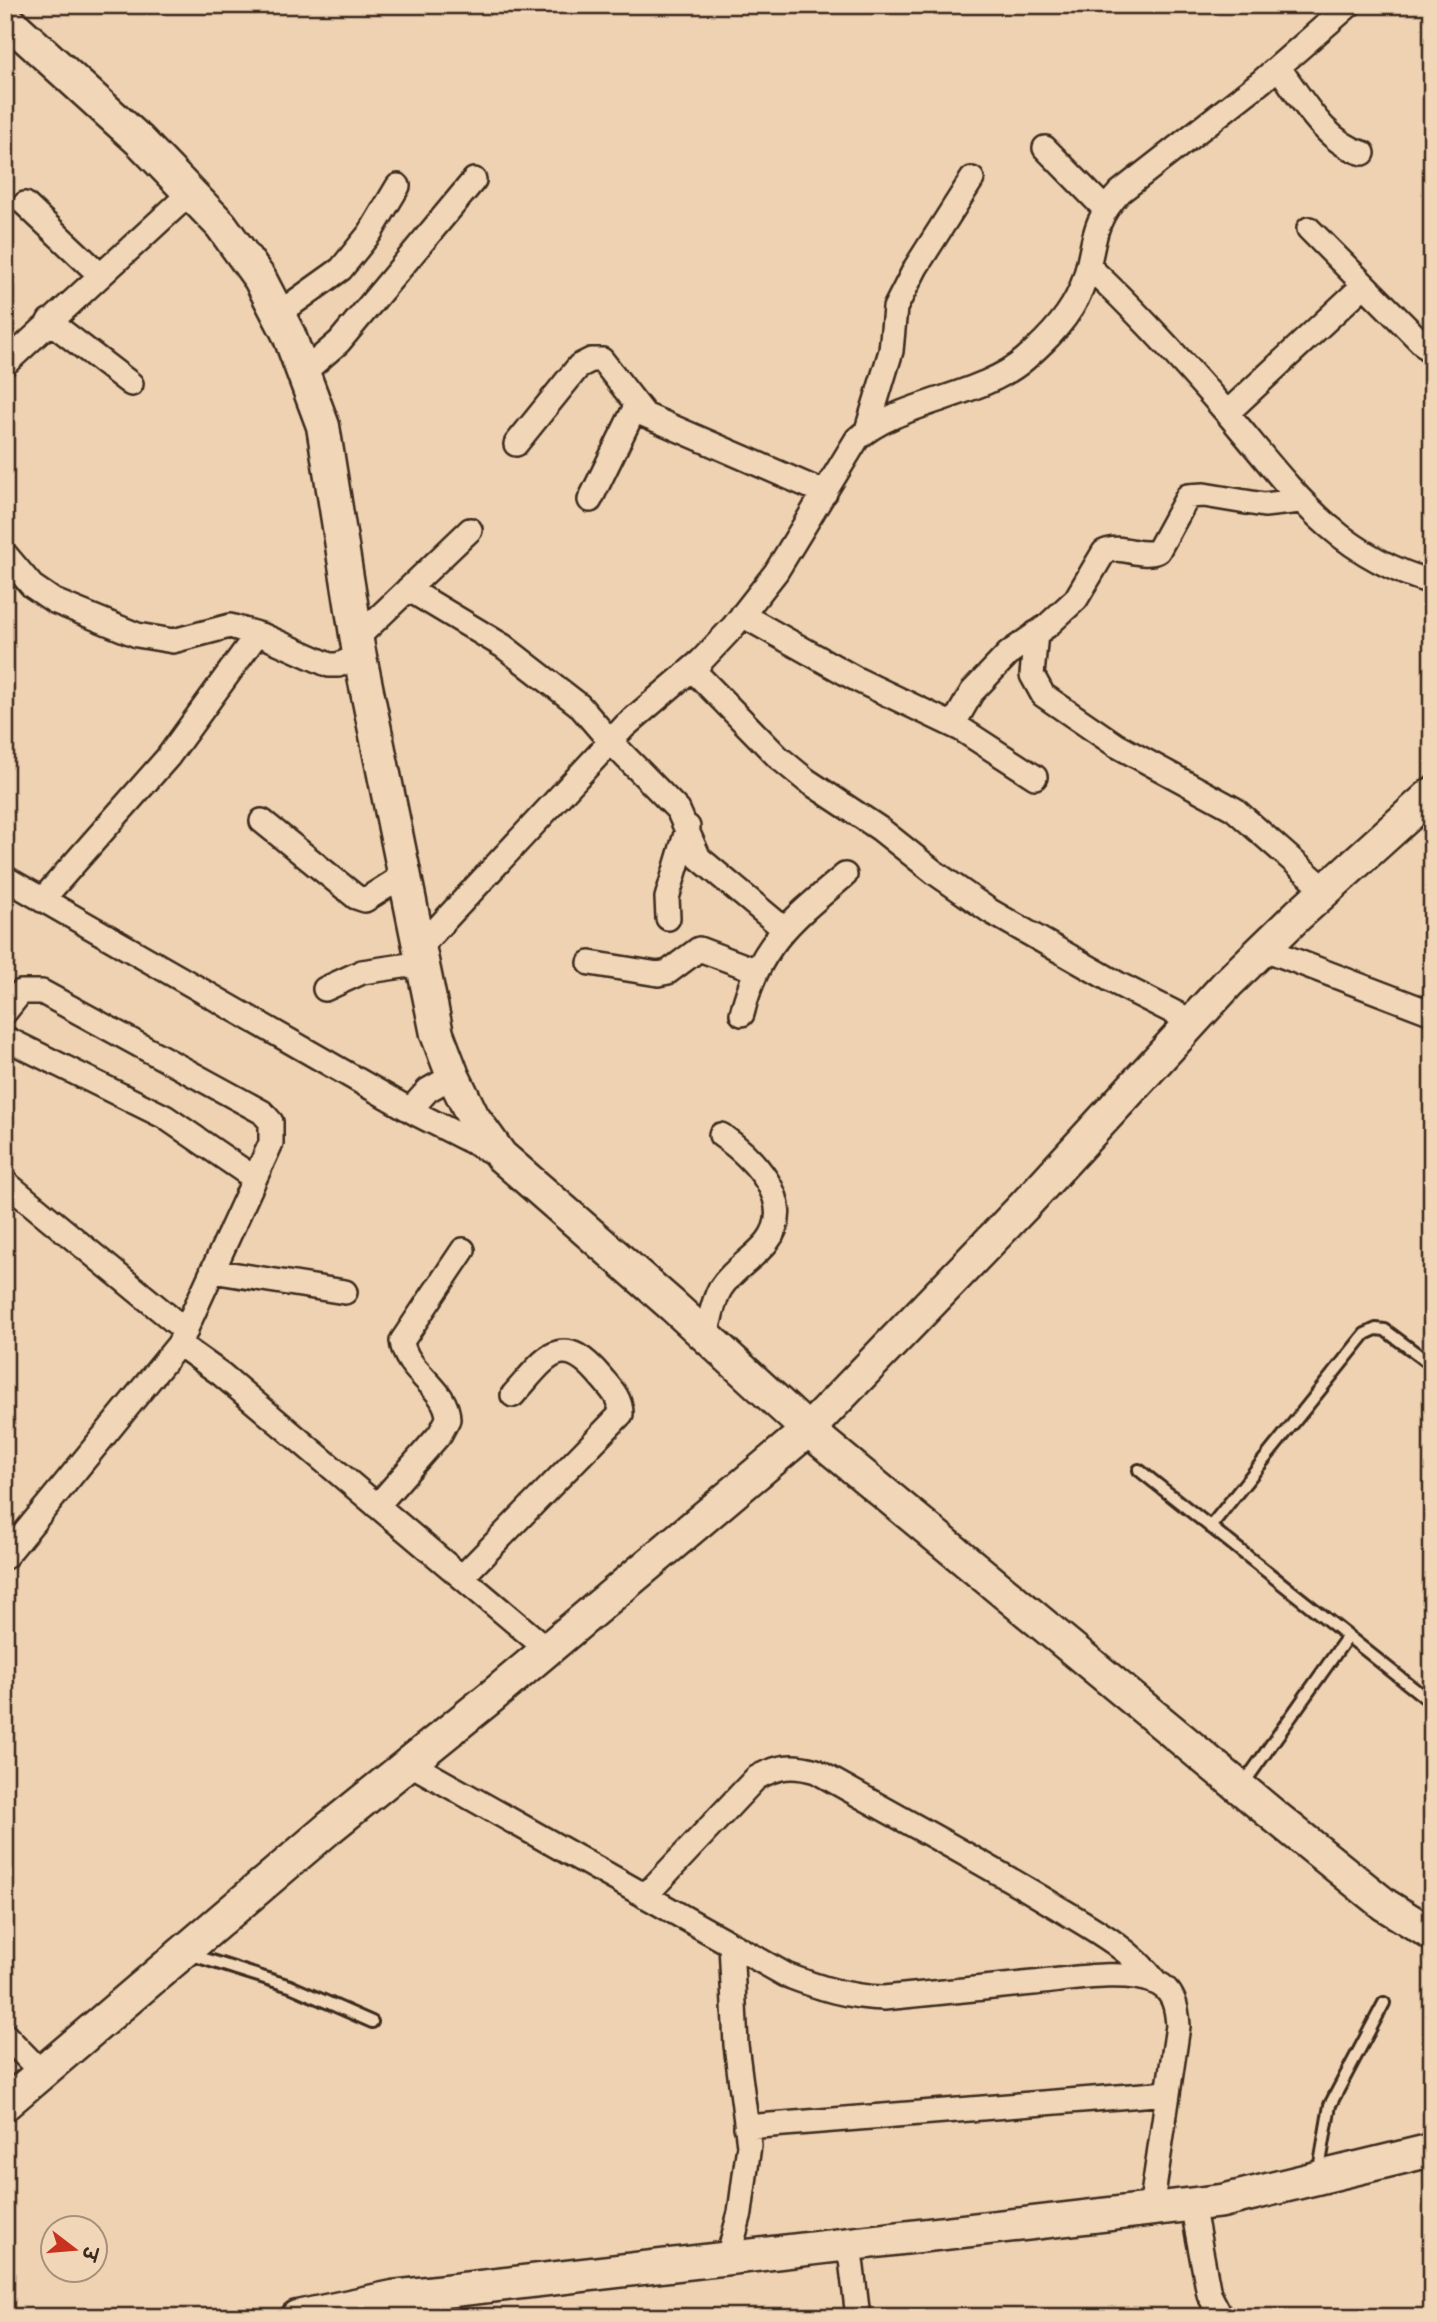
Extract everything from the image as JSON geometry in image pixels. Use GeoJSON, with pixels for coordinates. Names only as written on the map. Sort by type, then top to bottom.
{"type":"FeatureCollection","features":[{"type":"Feature","properties":{"kind":"main road"},"geometry":{"type":"LineString","coordinates":[[5,18],[140,141],[221,225],[252,268],[278,314],[304,372],[323,426],[358,647],[403,876],[438,1034],[453,1076],[474,1117],[501,1156],[706,1336],[808,1430],[1385,1905],[1432,1934]]}},
{"type":"Feature","properties":{"kind":"main road"},"geometry":{"type":"LineString","coordinates":[[5,2104],[808,1430],[1024,1206],[1262,948],[1420,809]]}},
{"type":"Feature","properties":{"kind":"main road"},"geometry":{"type":"LineString","coordinates":[[297,2317],[393,2297],[1222,2201],[1432,2150]]}},
{"type":"Feature","properties":{"kind":"street"},"geometry":{"type":"LineString","coordinates":[[867,430],[975,386],[1022,362],[1059,325],[1074,305],[1088,267],[1095,227],[1104,208],[1120,192],[1278,67],[1332,10]]}},
{"type":"Feature","properties":{"kind":"street"},"geometry":{"type":"LineString","coordinates":[[1278,67],[1330,133],[1349,149],[1363,153]]}},
{"type":"Feature","properties":{"kind":"street"},"geometry":{"type":"LineString","coordinates":[[1045,148],[1104,208]]}},
{"type":"Feature","properties":{"kind":"street"},"geometry":{"type":"LineString","coordinates":[[304,372],[339,342],[474,180]]}},
{"type":"Feature","properties":{"kind":"street"},"geometry":{"type":"LineString","coordinates":[[325,989],[362,972],[421,955],[610,741],[692,669],[742,615],[776,572],[850,450],[867,430],[891,351],[895,308],[916,267],[972,180]]}},
{"type":"Feature","properties":{"kind":"street"},"geometry":{"type":"LineString","coordinates":[[278,314],[341,269],[370,233],[398,186]]}},
{"type":"Feature","properties":{"kind":"street"},"geometry":{"type":"LineString","coordinates":[[5,364],[99,274],[190,193]]}},
{"type":"Feature","properties":{"kind":"street"},"geometry":{"type":"LineString","coordinates":[[25,204],[99,274]]}},
{"type":"Feature","properties":{"kind":"street"},"geometry":{"type":"LineString","coordinates":[[1309,229],[1432,353]]}},
{"type":"Feature","properties":{"kind":"street"},"geometry":{"type":"LineString","coordinates":[[1088,267],[1140,314],[1300,501],[1358,551],[1391,568],[1432,582]]}},
{"type":"Feature","properties":{"kind":"street"},"geometry":{"type":"LineString","coordinates":[[1227,413],[1363,286]]}},
{"type":"Feature","properties":{"kind":"street"},"geometry":{"type":"LineString","coordinates":[[49,321],[131,384]]}},
{"type":"Feature","properties":{"kind":"street"},"geometry":{"type":"LineString","coordinates":[[516,444],[579,366],[591,360],[602,360],[636,406],[656,421],[825,493]]}},
{"type":"Feature","properties":{"kind":"street"},"geometry":{"type":"LineString","coordinates":[[590,500],[636,406]]}},
{"type":"Feature","properties":{"kind":"street"},"geometry":{"type":"LineString","coordinates":[[953,725],[980,683],[1009,653],[1054,621],[1076,599],[1104,552],[1111,549],[1151,554],[1158,551],[1188,496],[1204,495],[1248,504],[1300,501]]}},
{"type":"Feature","properties":{"kind":"street"},"geometry":{"type":"LineString","coordinates":[[5,554],[32,586],[54,601],[137,635],[173,641],[230,626],[257,634],[329,665],[338,665],[358,647],[408,589],[470,530]]}},
{"type":"Feature","properties":{"kind":"street"},"geometry":{"type":"LineString","coordinates":[[408,589],[534,667],[579,705],[610,741],[678,810],[688,827],[699,858],[783,929]]}},
{"type":"Feature","properties":{"kind":"street"},"geometry":{"type":"LineString","coordinates":[[742,615],[858,680],[953,725],[1035,777]]}},
{"type":"Feature","properties":{"kind":"street"},"geometry":{"type":"LineString","coordinates":[[1036,633],[1032,675],[1043,695],[1116,745],[1234,810],[1326,890]]}},
{"type":"Feature","properties":{"kind":"street"},"geometry":{"type":"LineString","coordinates":[[42,900],[168,757],[257,634]]}},
{"type":"Feature","properties":{"kind":"street"},"geometry":{"type":"LineString","coordinates":[[692,669],[778,757],[806,780],[880,829],[956,888],[1060,951],[1193,1022]]}},
{"type":"Feature","properties":{"kind":"street"},"geometry":{"type":"LineString","coordinates":[[262,821],[356,897],[365,900],[372,898],[403,876]]}},
{"type":"Feature","properties":{"kind":"street"},"geometry":{"type":"LineString","coordinates":[[668,918],[667,898],[688,827]]}},
{"type":"Feature","properties":{"kind":"street"},"geometry":{"type":"LineString","coordinates":[[742,1014],[755,970],[783,929],[845,875]]}},
{"type":"Feature","properties":{"kind":"street"},"geometry":{"type":"LineString","coordinates":[[5,878],[303,1046],[410,1110],[501,1156]]}},
{"type":"Feature","properties":{"kind":"street"},"geometry":{"type":"LineString","coordinates":[[1262,948],[1432,1013]]}},
{"type":"Feature","properties":{"kind":"street"},"geometry":{"type":"LineString","coordinates":[[590,963],[658,974],[668,972],[699,949],[755,970]]}},
{"type":"Feature","properties":{"kind":"street"},"geometry":{"type":"LineString","coordinates":[[5,1012],[21,992],[42,992],[262,1112],[272,1130],[271,1143],[182,1338],[5,1557]]}},
{"type":"Feature","properties":{"kind":"street"},"geometry":{"type":"LineString","coordinates":[[5,1038],[165,1117],[254,1178]]}},
{"type":"Feature","properties":{"kind":"street"},"geometry":{"type":"LineString","coordinates":[[410,1110],[429,1090],[453,1076]]}},
{"type":"Feature","properties":{"kind":"street"},"geometry":{"type":"LineString","coordinates":[[706,1336],[721,1289],[767,1242],[776,1221],[776,1210],[764,1175],[744,1151],[721,1135]]}},
{"type":"Feature","properties":{"kind":"street"},"geometry":{"type":"LineString","coordinates":[[5,1182],[221,1374],[548,1650]]}},
{"type":"Feature","properties":{"kind":"street"},"geometry":{"type":"LineString","coordinates":[[377,1506],[440,1434],[448,1419],[444,1404],[407,1359],[402,1340],[463,1250]]}},
{"type":"Feature","properties":{"kind":"street"},"geometry":{"type":"LineString","coordinates":[[212,1271],[345,1292]]}},
{"type":"Feature","properties":{"kind":"street"},"geometry":{"type":"LineString","coordinates":[[461,1577],[621,1414],[621,1403],[598,1374],[578,1354],[570,1352],[561,1351],[547,1358],[513,1395]]}},
{"type":"Feature","properties":{"kind":"street"},"geometry":{"type":"LineString","coordinates":[[409,1763],[786,1975],[853,1997],[884,1998],[1094,1977],[1136,1978],[1156,1982]]}},
{"type":"Feature","properties":{"kind":"street"},"geometry":{"type":"LineString","coordinates":[[645,1896],[756,1778],[775,1768],[794,1765],[816,1771],[1024,1888],[1119,1945],[1139,1961],[1171,1995],[1176,2007],[1178,2026],[1151,2209]]}},
{"type":"Feature","properties":{"kind":"street"},"geometry":{"type":"LineString","coordinates":[[728,2257],[747,2173],[746,2127],[736,2045],[731,1944]]}},
{"type":"Feature","properties":{"kind":"street"},"geometry":{"type":"LineString","coordinates":[[5,2035],[43,2073]]}},
{"type":"Feature","properties":{"kind":"street"},"geometry":{"type":"LineString","coordinates":[[746,2127],[1168,2093]]}},
{"type":"Feature","properties":{"kind":"street"},"geometry":{"type":"LineString","coordinates":[[1192,2204],[1209,2294],[1221,2317]]}},
{"type":"Feature","properties":{"kind":"street"},"geometry":{"type":"LineString","coordinates":[[849,2243],[858,2317]]}},
{"type":"Feature","properties":{"kind":"lane"},"geometry":{"type":"LineString","coordinates":[[1210,1527],[1365,1334],[1376,1329],[1385,1330],[1432,1365]]}},
{"type":"Feature","properties":{"kind":"lane"},"geometry":{"type":"LineString","coordinates":[[1139,1470],[1432,1703]]}},
{"type":"Feature","properties":{"kind":"lane"},"geometry":{"type":"LineString","coordinates":[[1241,1788],[1348,1636]]}},
{"type":"Feature","properties":{"kind":"lane"},"geometry":{"type":"LineString","coordinates":[[186,1953],[290,1986],[372,2022]]}},
{"type":"Feature","properties":{"kind":"lane"},"geometry":{"type":"LineString","coordinates":[[1318,2178],[1330,2105],[1384,2003]]}}]}
